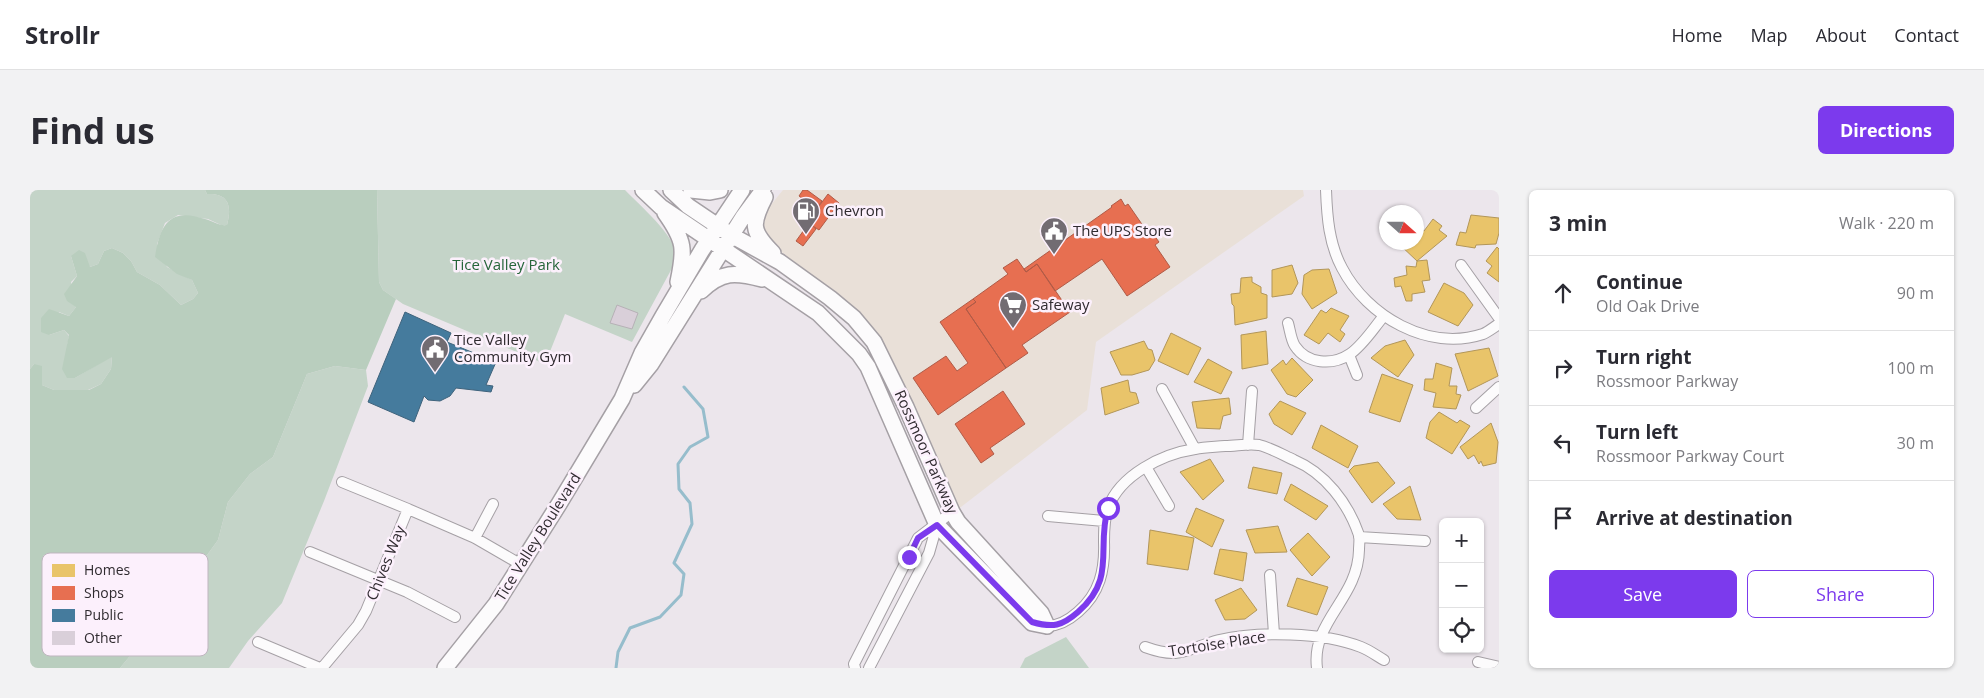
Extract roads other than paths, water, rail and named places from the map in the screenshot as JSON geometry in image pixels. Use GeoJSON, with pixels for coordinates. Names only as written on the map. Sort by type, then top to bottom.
{"type":"FeatureCollection","features":[{"type":"Feature","properties":{"kind":"street","name":"Rossmoor Parkway"},"geometry":{"type":"LineString","coordinates":[[643,190],[661,208],[714,233],[731,235],[780,262],[854,318],[874,342],[910,415],[958,522],[1041,613],[1047,626]]}},
{"type":"Feature","properties":{"kind":"street","name":"Rossmoor Parkway"},"geometry":{"type":"LineString","coordinates":[[672,190],[714,233],[723,248],[818,313],[859,354],[868,367],[879,391],[937,525],[1032,622],[1047,626]]}},
{"type":"Feature","properties":{"kind":"street"},"geometry":{"type":"LineString","coordinates":[[691,190],[710,192],[720,190]]}},
{"type":"Feature","properties":{"kind":"street","name":"Tice Valley Boulevard"},"geometry":{"type":"LineString","coordinates":[[680,302],[714,233],[742,190]]}},
{"type":"Feature","properties":{"kind":"street","name":"Tice Valley Boulevard"},"geometry":{"type":"LineString","coordinates":[[445,668],[496,604],[622,400],[642,353],[723,248],[763,190]]}},
{"type":"Feature","properties":{"kind":"street"},"geometry":{"type":"LineString","coordinates":[[768,190],[758,209],[754,227],[761,242],[780,262]]}},
{"type":"Feature","properties":{"kind":"street"},"geometry":{"type":"LineString","coordinates":[[1326,190],[1327,220],[1332,243],[1342,268],[1360,295],[1383,316],[1414,331],[1438,338],[1458,338],[1484,334],[1499,324]]}},
{"type":"Feature","properties":{"kind":"street"},"geometry":{"type":"LineString","coordinates":[[661,208],[682,241],[684,251],[680,302]]}},
{"type":"Feature","properties":{"kind":"street"},"geometry":{"type":"LineString","coordinates":[[1461,265],[1499,318]]}},
{"type":"Feature","properties":{"kind":"street"},"geometry":{"type":"LineString","coordinates":[[680,302],[721,276],[741,274],[773,281]]}},
{"type":"Feature","properties":{"kind":"street"},"geometry":{"type":"LineString","coordinates":[[1288,323],[1295,346],[1310,360],[1327,363],[1349,355],[1368,336],[1383,316]]}},
{"type":"Feature","properties":{"kind":"street"},"geometry":{"type":"LineString","coordinates":[[1349,355],[1357,375]]}},
{"type":"Feature","properties":{"kind":"street"},"geometry":{"type":"LineString","coordinates":[[1476,408],[1499,387]]}},
{"type":"Feature","properties":{"kind":"street"},"geometry":{"type":"LineString","coordinates":[[1162,389],[1195,449]]}},
{"type":"Feature","properties":{"kind":"street"},"geometry":{"type":"LineString","coordinates":[[1248,445],[1252,391]]}},
{"type":"Feature","properties":{"kind":"street"},"geometry":{"type":"LineString","coordinates":[[1047,626],[1056,626],[1074,616],[1095,593],[1104,569],[1104,521],[1116,492],[1126,481],[1146,467],[1162,459],[1195,449],[1258,445],[1301,463],[1324,478],[1344,504],[1359,536],[1359,562],[1352,582],[1342,601],[1319,636],[1316,658],[1317,668]]}},
{"type":"Feature","properties":{"kind":"street"},"geometry":{"type":"LineString","coordinates":[[1146,467],[1169,506]]}},
{"type":"Feature","properties":{"kind":"street"},"geometry":{"type":"LineString","coordinates":[[342,482],[408,509]]}},
{"type":"Feature","properties":{"kind":"street"},"geometry":{"type":"LineString","coordinates":[[475,538],[493,504]]}},
{"type":"Feature","properties":{"kind":"street","name":"Chives Way"},"geometry":{"type":"LineString","coordinates":[[321,668],[358,625],[366,611],[408,509],[475,538],[520,564]]}},
{"type":"Feature","properties":{"kind":"street"},"geometry":{"type":"LineString","coordinates":[[855,668],[854,664],[918,538],[952,512]]}},
{"type":"Feature","properties":{"kind":"street"},"geometry":{"type":"LineString","coordinates":[[1048,516],[1104,521]]}},
{"type":"Feature","properties":{"kind":"street"},"geometry":{"type":"LineString","coordinates":[[870,668],[929,553],[937,525]]}},
{"type":"Feature","properties":{"kind":"street"},"geometry":{"type":"LineString","coordinates":[[1359,536],[1425,541]]}},
{"type":"Feature","properties":{"kind":"street"},"geometry":{"type":"LineString","coordinates":[[310,552],[407,592],[455,617]]}},
{"type":"Feature","properties":{"kind":"street"},"geometry":{"type":"LineString","coordinates":[[1270,575],[1274,634]]}},
{"type":"Feature","properties":{"kind":"street","name":"Tortoise Place"},"geometry":{"type":"LineString","coordinates":[[1145,647],[1162,653],[1175,654],[1220,640],[1274,634],[1319,636],[1361,647],[1384,660]]}},
{"type":"Feature","properties":{"kind":"street"},"geometry":{"type":"LineString","coordinates":[[258,642],[321,668]]}},
{"type":"Feature","properties":{"kind":"street"},"geometry":{"type":"LineString","coordinates":[[1478,662],[1499,667]]}},
{"type":"Feature","properties":{"kind":"waterway"},"geometry":{"type":"LineString","coordinates":[[616,668],[618,652],[630,628],[660,617],[681,595],[684,574],[674,563],[692,524],[690,503],[679,489],[678,464],[690,447],[708,437],[703,409],[684,387]]}},
{"type":"Feature","properties":{"kind":"place","name":"Chevron"},"geometry":{"type":"Point","coordinates":[806,235]}},
{"type":"Feature","properties":{"kind":"place","name":"The UPS Store"},"geometry":{"type":"Point","coordinates":[1054,255]}},
{"type":"Feature","properties":{"kind":"place","name":"Safeway"},"geometry":{"type":"Point","coordinates":[1013,329]}},
{"type":"Feature","properties":{"kind":"place","name":"Tice Valley Community Gym"},"geometry":{"type":"Point","coordinates":[435,373]}},
{"type":"Feature","properties":{"kind":"park label","name":"Tice Valley Park"},"geometry":{"type":"Point","coordinates":[506,265]}}]}
